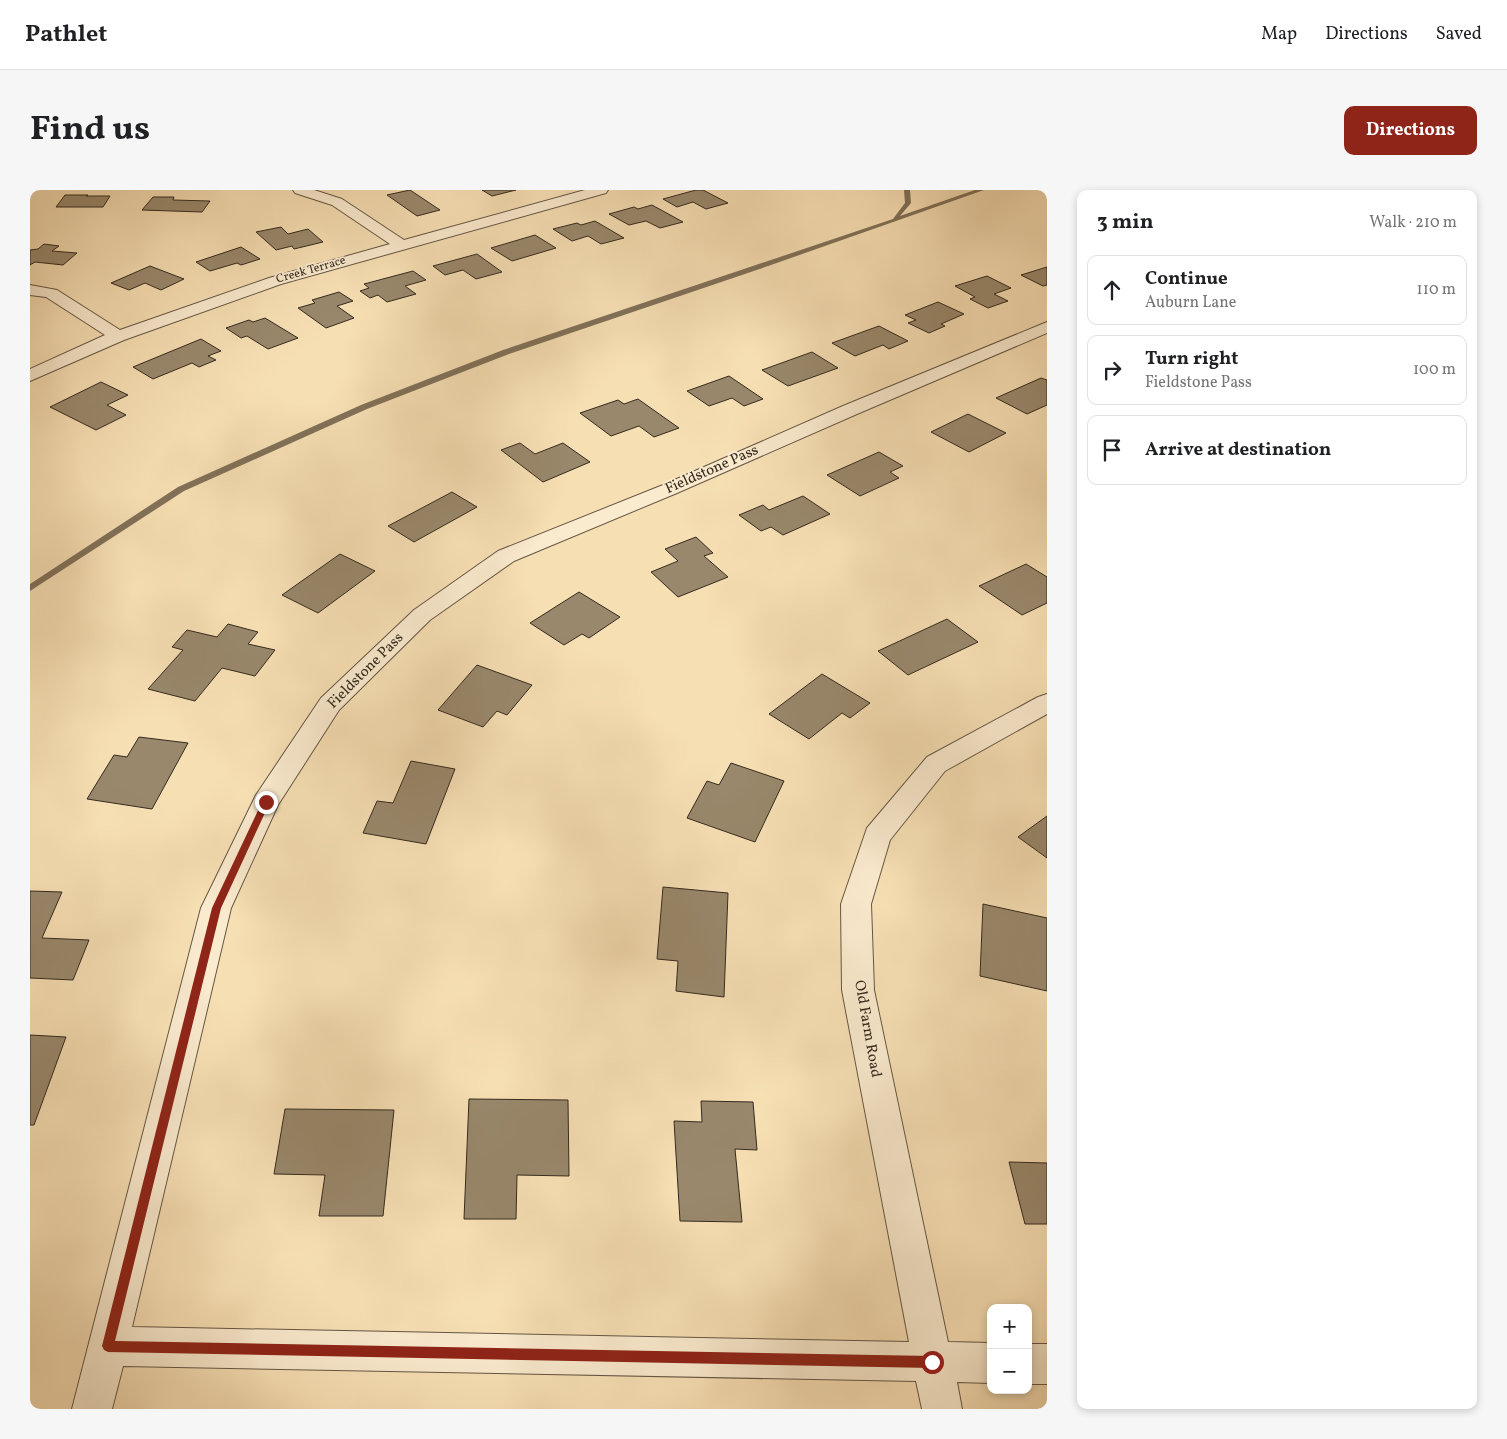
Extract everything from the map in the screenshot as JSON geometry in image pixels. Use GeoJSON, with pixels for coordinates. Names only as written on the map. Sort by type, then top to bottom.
{"type":"FeatureCollection","features":[{"type":"Feature","properties":{"kind":"street"},"geometry":{"type":"LineString","coordinates":[[300,190],[337,202],[401,245]]}},
{"type":"Feature","properties":{"kind":"street","name":"Creek Terrace"},"geometry":{"type":"LineString","coordinates":[[30,376],[118,336],[275,281],[601,190]]}},
{"type":"Feature","properties":{"kind":"street"},"geometry":{"type":"LineString","coordinates":[[30,290],[51,293],[118,336]]}},
{"type":"Feature","properties":{"kind":"street","name":"Fieldstone Pass"},"geometry":{"type":"LineString","coordinates":[[92,1409],[216,908],[266,802],[330,704],[422,615],[506,556],[670,489],[850,410],[1047,327]]}},
{"type":"Feature","properties":{"kind":"street","name":"Old Farm Road"},"geometry":{"type":"LineString","coordinates":[[942,1409],[858,990],[856,904],[876,836],[936,764],[1047,702]]}},
{"type":"Feature","properties":{"kind":"street"},"geometry":{"type":"LineString","coordinates":[[108,1346],[987,1363]]}},
{"type":"Feature","properties":{"kind":"street"},"geometry":{"type":"LineString","coordinates":[[1032,1364],[1047,1364]]}},
{"type":"Feature","properties":{"kind":"building"},"geometry":{"type":"Polygon","coordinates":[[[410,190],[440,210],[417,216],[387,195],[410,190]]]}},
{"type":"Feature","properties":{"kind":"building"},"geometry":{"type":"Polygon","coordinates":[[[482,190],[516,190],[492,196],[482,190]]]}},
{"type":"Feature","properties":{"kind":"building"},"geometry":{"type":"Polygon","coordinates":[[[696,190],[703,190],[728,203],[706,209],[693,202],[677,207],[663,199],[696,190]]]}},
{"type":"Feature","properties":{"kind":"building"},"geometry":{"type":"Polygon","coordinates":[[[65,195],[110,196],[103,207],[56,207],[65,195]]]}},
{"type":"Feature","properties":{"kind":"building"},"geometry":{"type":"Polygon","coordinates":[[[153,197],[174,197],[173,200],[210,201],[202,212],[142,210],[153,197]]]}},
{"type":"Feature","properties":{"kind":"building"},"geometry":{"type":"Polygon","coordinates":[[[652,205],[683,222],[660,228],[646,221],[629,225],[609,214],[634,207],[638,209],[652,205]]]}},
{"type":"Feature","properties":{"kind":"building"},"geometry":{"type":"Polygon","coordinates":[[[595,221],[624,238],[601,244],[588,236],[572,241],[553,229],[577,223],[581,225],[595,221]]]}},
{"type":"Feature","properties":{"kind":"building"},"geometry":{"type":"Polygon","coordinates":[[[281,227],[288,234],[308,229],[323,242],[294,249],[292,246],[276,250],[256,232],[281,227]]]}},
{"type":"Feature","properties":{"kind":"building"},"geometry":{"type":"Polygon","coordinates":[[[535,235],[556,248],[512,261],[491,248],[535,235]]]}},
{"type":"Feature","properties":{"kind":"building"},"geometry":{"type":"Polygon","coordinates":[[[44,244],[59,246],[52,251],[77,253],[63,265],[35,262],[30,265],[30,250],[38,249],[44,244]]]}},
{"type":"Feature","properties":{"kind":"building"},"geometry":{"type":"Polygon","coordinates":[[[241,247],[260,259],[210,271],[196,262],[241,247]]]}},
{"type":"Feature","properties":{"kind":"building"},"geometry":{"type":"Polygon","coordinates":[[[477,254],[502,272],[476,279],[463,270],[445,275],[433,266],[477,254]]]}},
{"type":"Feature","properties":{"kind":"building"},"geometry":{"type":"Polygon","coordinates":[[[150,266],[184,279],[161,290],[145,283],[129,290],[111,283],[150,266]]]}},
{"type":"Feature","properties":{"kind":"building"},"geometry":{"type":"Polygon","coordinates":[[[1047,267],[1047,285],[1043,286],[1021,275],[1047,267]]]}},
{"type":"Feature","properties":{"kind":"building"},"geometry":{"type":"Polygon","coordinates":[[[413,271],[426,280],[405,286],[416,294],[387,302],[378,295],[370,298],[360,291],[369,288],[364,284],[413,271]]]}},
{"type":"Feature","properties":{"kind":"building"},"geometry":{"type":"Polygon","coordinates":[[[987,276],[1011,288],[994,294],[1008,301],[988,308],[970,299],[975,297],[955,286],[987,276]]]}},
{"type":"Feature","properties":{"kind":"building"},"geometry":{"type":"Polygon","coordinates":[[[339,292],[353,301],[337,306],[354,318],[326,328],[298,308],[315,303],[312,300],[339,292]]]}},
{"type":"Feature","properties":{"kind":"building"},"geometry":{"type":"Polygon","coordinates":[[[938,302],[964,314],[941,324],[945,326],[929,333],[908,323],[916,320],[905,315],[938,302]]]}},
{"type":"Feature","properties":{"kind":"building"},"geometry":{"type":"Polygon","coordinates":[[[265,318],[298,338],[268,349],[247,336],[241,338],[226,328],[249,320],[253,322],[265,318]]]}},
{"type":"Feature","properties":{"kind":"building"},"geometry":{"type":"Polygon","coordinates":[[[879,326],[908,341],[889,349],[883,345],[855,356],[832,343],[879,326]]]}},
{"type":"Feature","properties":{"kind":"building"},"geometry":{"type":"Polygon","coordinates":[[[201,339],[221,351],[208,356],[216,360],[199,367],[192,363],[153,379],[133,367],[201,339]]]}},
{"type":"Feature","properties":{"kind":"building"},"geometry":{"type":"Polygon","coordinates":[[[812,352],[838,368],[788,386],[762,370],[812,352]]]}},
{"type":"Feature","properties":{"kind":"building"},"geometry":{"type":"Polygon","coordinates":[[[729,376],[763,399],[744,406],[732,398],[709,406],[687,391],[729,376]]]}},
{"type":"Feature","properties":{"kind":"building"},"geometry":{"type":"Polygon","coordinates":[[[1041,378],[1047,380],[1047,405],[1027,414],[996,398],[1041,378]]]}},
{"type":"Feature","properties":{"kind":"building"},"geometry":{"type":"Polygon","coordinates":[[[101,382],[128,395],[107,405],[126,415],[96,430],[50,407],[101,382]]]}},
{"type":"Feature","properties":{"kind":"building"},"geometry":{"type":"Polygon","coordinates":[[[638,399],[679,428],[654,437],[639,426],[611,436],[580,413],[618,400],[624,404],[638,399]]]}},
{"type":"Feature","properties":{"kind":"building"},"geometry":{"type":"Polygon","coordinates":[[[968,414],[1006,433],[969,452],[931,432],[968,414]]]}},
{"type":"Feature","properties":{"kind":"building"},"geometry":{"type":"Polygon","coordinates":[[[520,443],[535,454],[563,443],[590,462],[543,482],[501,450],[520,443]]]}},
{"type":"Feature","properties":{"kind":"building"},"geometry":{"type":"Polygon","coordinates":[[[879,452],[903,466],[890,472],[899,478],[860,496],[827,475],[879,452]]]}},
{"type":"Feature","properties":{"kind":"building"},"geometry":{"type":"Polygon","coordinates":[[[452,492],[477,507],[414,542],[388,526],[452,492]]]}},
{"type":"Feature","properties":{"kind":"building"},"geometry":{"type":"Polygon","coordinates":[[[803,496],[830,514],[783,535],[771,527],[761,531],[739,515],[763,505],[769,510],[803,496]]]}},
{"type":"Feature","properties":{"kind":"building"},"geometry":{"type":"Polygon","coordinates":[[[696,537],[713,553],[704,556],[728,577],[678,597],[651,572],[678,561],[665,549],[696,537]]]}},
{"type":"Feature","properties":{"kind":"building"},"geometry":{"type":"Polygon","coordinates":[[[340,554],[375,571],[318,613],[282,595],[340,554]]]}},
{"type":"Feature","properties":{"kind":"building"},"geometry":{"type":"Polygon","coordinates":[[[1026,564],[1047,577],[1047,603],[1022,615],[979,586],[1026,564]]]}},
{"type":"Feature","properties":{"kind":"building"},"geometry":{"type":"Polygon","coordinates":[[[579,592],[620,617],[589,638],[582,634],[564,645],[530,623],[579,592]]]}},
{"type":"Feature","properties":{"kind":"building"},"geometry":{"type":"Polygon","coordinates":[[[947,619],[978,642],[908,675],[878,651],[947,619]]]}},
{"type":"Feature","properties":{"kind":"building"},"geometry":{"type":"Polygon","coordinates":[[[228,624],[258,632],[248,644],[275,650],[255,676],[222,668],[195,701],[148,689],[183,650],[172,647],[187,630],[217,637],[228,624]]]}},
{"type":"Feature","properties":{"kind":"building"},"geometry":{"type":"Polygon","coordinates":[[[477,665],[532,685],[507,715],[497,711],[483,727],[438,710],[477,665]]]}},
{"type":"Feature","properties":{"kind":"building"},"geometry":{"type":"Polygon","coordinates":[[[822,674],[870,703],[850,718],[842,713],[809,739],[769,714],[822,674]]]}},
{"type":"Feature","properties":{"kind":"building"},"geometry":{"type":"Polygon","coordinates":[[[139,737],[188,743],[152,809],[87,799],[114,755],[127,757],[139,737]]]}},
{"type":"Feature","properties":{"kind":"building"},"geometry":{"type":"Polygon","coordinates":[[[411,761],[455,769],[426,844],[363,833],[377,801],[393,803],[411,761]]]}},
{"type":"Feature","properties":{"kind":"building"},"geometry":{"type":"Polygon","coordinates":[[[731,763],[784,781],[755,842],[687,818],[707,781],[719,785],[731,763]]]}},
{"type":"Feature","properties":{"kind":"building"},"geometry":{"type":"Polygon","coordinates":[[[1047,816],[1047,858],[1018,837],[1047,816]]]}},
{"type":"Feature","properties":{"kind":"building"},"geometry":{"type":"Polygon","coordinates":[[[663,887],[728,893],[724,997],[676,991],[678,961],[657,959],[663,887]]]}},
{"type":"Feature","properties":{"kind":"building"},"geometry":{"type":"Polygon","coordinates":[[[30,891],[62,892],[42,938],[89,940],[73,980],[30,978],[30,891]]]}},
{"type":"Feature","properties":{"kind":"building"},"geometry":{"type":"Polygon","coordinates":[[[983,904],[1047,918],[1047,991],[980,976],[983,904]]]}},
{"type":"Feature","properties":{"kind":"building"},"geometry":{"type":"Polygon","coordinates":[[[30,1035],[66,1037],[34,1125],[30,1125],[30,1035]]]}},
{"type":"Feature","properties":{"kind":"building"},"geometry":{"type":"Polygon","coordinates":[[[469,1099],[568,1100],[569,1176],[517,1175],[516,1219],[464,1219],[469,1099]]]}},
{"type":"Feature","properties":{"kind":"building"},"geometry":{"type":"Polygon","coordinates":[[[701,1101],[753,1102],[757,1150],[735,1149],[742,1222],[680,1221],[674,1121],[702,1122],[701,1101]]]}},
{"type":"Feature","properties":{"kind":"building"},"geometry":{"type":"Polygon","coordinates":[[[285,1109],[394,1110],[383,1216],[319,1216],[325,1175],[274,1174],[285,1109]]]}},
{"type":"Feature","properties":{"kind":"building"},"geometry":{"type":"Polygon","coordinates":[[[1009,1162],[1047,1163],[1047,1224],[1025,1224],[1009,1162]]]}},
{"type":"Feature","properties":{"kind":"waterway"},"geometry":{"type":"LineString","coordinates":[[895,218],[908,203],[907,190]]}},
{"type":"Feature","properties":{"kind":"waterway"},"geometry":{"type":"LineString","coordinates":[[30,588],[181,489],[364,407],[506,352],[769,264],[981,190]]}},
{"type":"Feature","properties":{"kind":"route"},"geometry":{"type":"LineString","coordinates":[[266,802],[216,908],[108,1346],[932,1362]]}}]}
